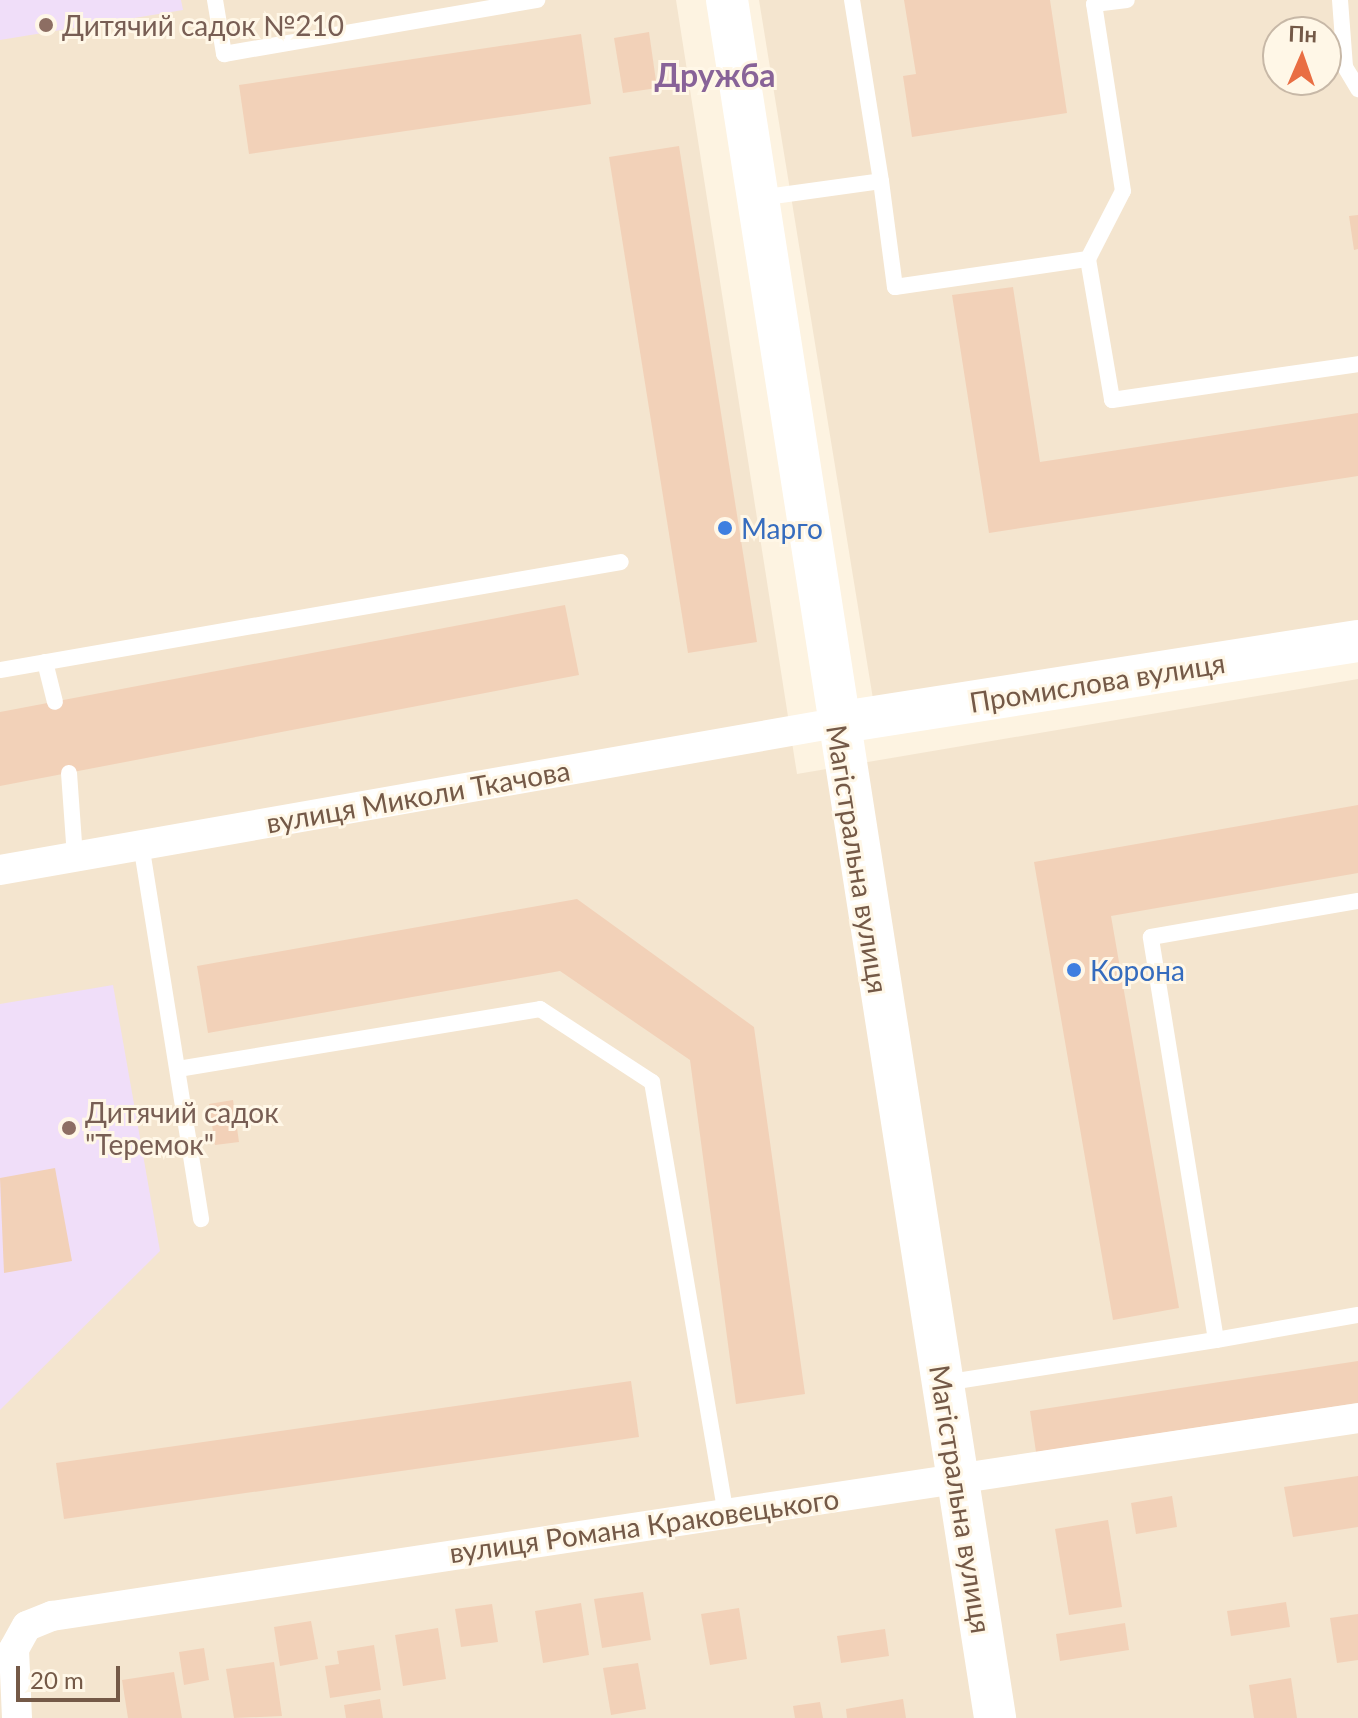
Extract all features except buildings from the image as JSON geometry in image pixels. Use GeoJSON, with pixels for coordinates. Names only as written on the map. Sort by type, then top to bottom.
{"type":"FeatureCollection","features":[{"type":"Feature","properties":{"kind":"street","name":"Магістральна вулиця"},"geometry":{"type":"LineString","coordinates":[[727,0],[836,723],[995,1718]]}},
{"type":"Feature","properties":{"kind":"street","name":"Промислова вулиця"},"geometry":{"type":"LineString","coordinates":[[836,723],[1358,641]]}},
{"type":"Feature","properties":{"kind":"street","name":"вулиця Миколи Ткачова"},"geometry":{"type":"LineString","coordinates":[[0,870],[836,723]]}},
{"type":"Feature","properties":{"kind":"street","name":"вулиця Романа Краковецького"},"geometry":{"type":"LineString","coordinates":[[17,1718],[14,1649],[27,1626],[52,1616],[725,1509],[959,1482],[1358,1418]]}},
{"type":"Feature","properties":{"kind":"lane"},"geometry":{"type":"LineString","coordinates":[[215,0],[224,54],[537,0]]}},
{"type":"Feature","properties":{"kind":"lane"},"geometry":{"type":"LineString","coordinates":[[852,0],[895,287],[1088,259]]}},
{"type":"Feature","properties":{"kind":"lane"},"geometry":{"type":"LineString","coordinates":[[1127,0],[1094,4],[1123,191],[1088,259],[1112,400],[1358,364]]}},
{"type":"Feature","properties":{"kind":"lane"},"geometry":{"type":"LineString","coordinates":[[1340,0],[1345,67],[1358,89]]}},
{"type":"Feature","properties":{"kind":"lane"},"geometry":{"type":"LineString","coordinates":[[758,198],[881,181]]}},
{"type":"Feature","properties":{"kind":"lane"},"geometry":{"type":"LineString","coordinates":[[0,670],[621,562]]}},
{"type":"Feature","properties":{"kind":"lane"},"geometry":{"type":"LineString","coordinates":[[45,662],[55,702]]}},
{"type":"Feature","properties":{"kind":"lane"},"geometry":{"type":"LineString","coordinates":[[69,773],[75,856]]}},
{"type":"Feature","properties":{"kind":"lane"},"geometry":{"type":"LineString","coordinates":[[141,844],[201,1219]]}},
{"type":"Feature","properties":{"kind":"lane"},"geometry":{"type":"LineString","coordinates":[[1216,1340],[1151,937],[1358,901]]}},
{"type":"Feature","properties":{"kind":"lane"},"geometry":{"type":"LineString","coordinates":[[178,1069],[540,1009],[652,1082],[725,1509]]}},
{"type":"Feature","properties":{"kind":"lane"},"geometry":{"type":"LineString","coordinates":[[942,1383],[1358,1315]]}},
{"type":"Feature","properties":{"kind":"shaded area"},"geometry":{"type":"Polygon","coordinates":[[[0,0],[676,0],[797,774],[1358,679],[1358,1718],[0,1718],[0,0]]]}},
{"type":"Feature","properties":{"kind":"shaded area","name":"Дитячий садок №210"},"geometry":{"type":"Polygon","coordinates":[[[0,0],[181,0],[183,10],[0,40],[0,0]]]}},
{"type":"Feature","properties":{"kind":"shaded area"},"geometry":{"type":"Polygon","coordinates":[[[759,0],[1358,0],[1358,624],[874,705],[759,0]]]}},
{"type":"Feature","properties":{"kind":"shaded area","name":"Дитячий садок \"Теремок\""},"geometry":{"type":"Polygon","coordinates":[[[113,985],[160,1251],[0,1410],[0,1004],[113,985]]]}},
{"type":"Feature","properties":{"kind":"place","name":"Дитячий садок №210"},"geometry":{"type":"Point","coordinates":[46,25]}},
{"type":"Feature","properties":{"kind":"place","name":"Марго"},"geometry":{"type":"Point","coordinates":[725,528]}},
{"type":"Feature","properties":{"kind":"place","name":"Корона"},"geometry":{"type":"Point","coordinates":[1074,970]}},
{"type":"Feature","properties":{"kind":"place","name":"Дитячий садок \"Теремок\""},"geometry":{"type":"Point","coordinates":[69,1128]}},
{"type":"Feature","properties":{"kind":"district","name":"Дружба"},"geometry":{"type":"Point","coordinates":[715,75]}}]}
